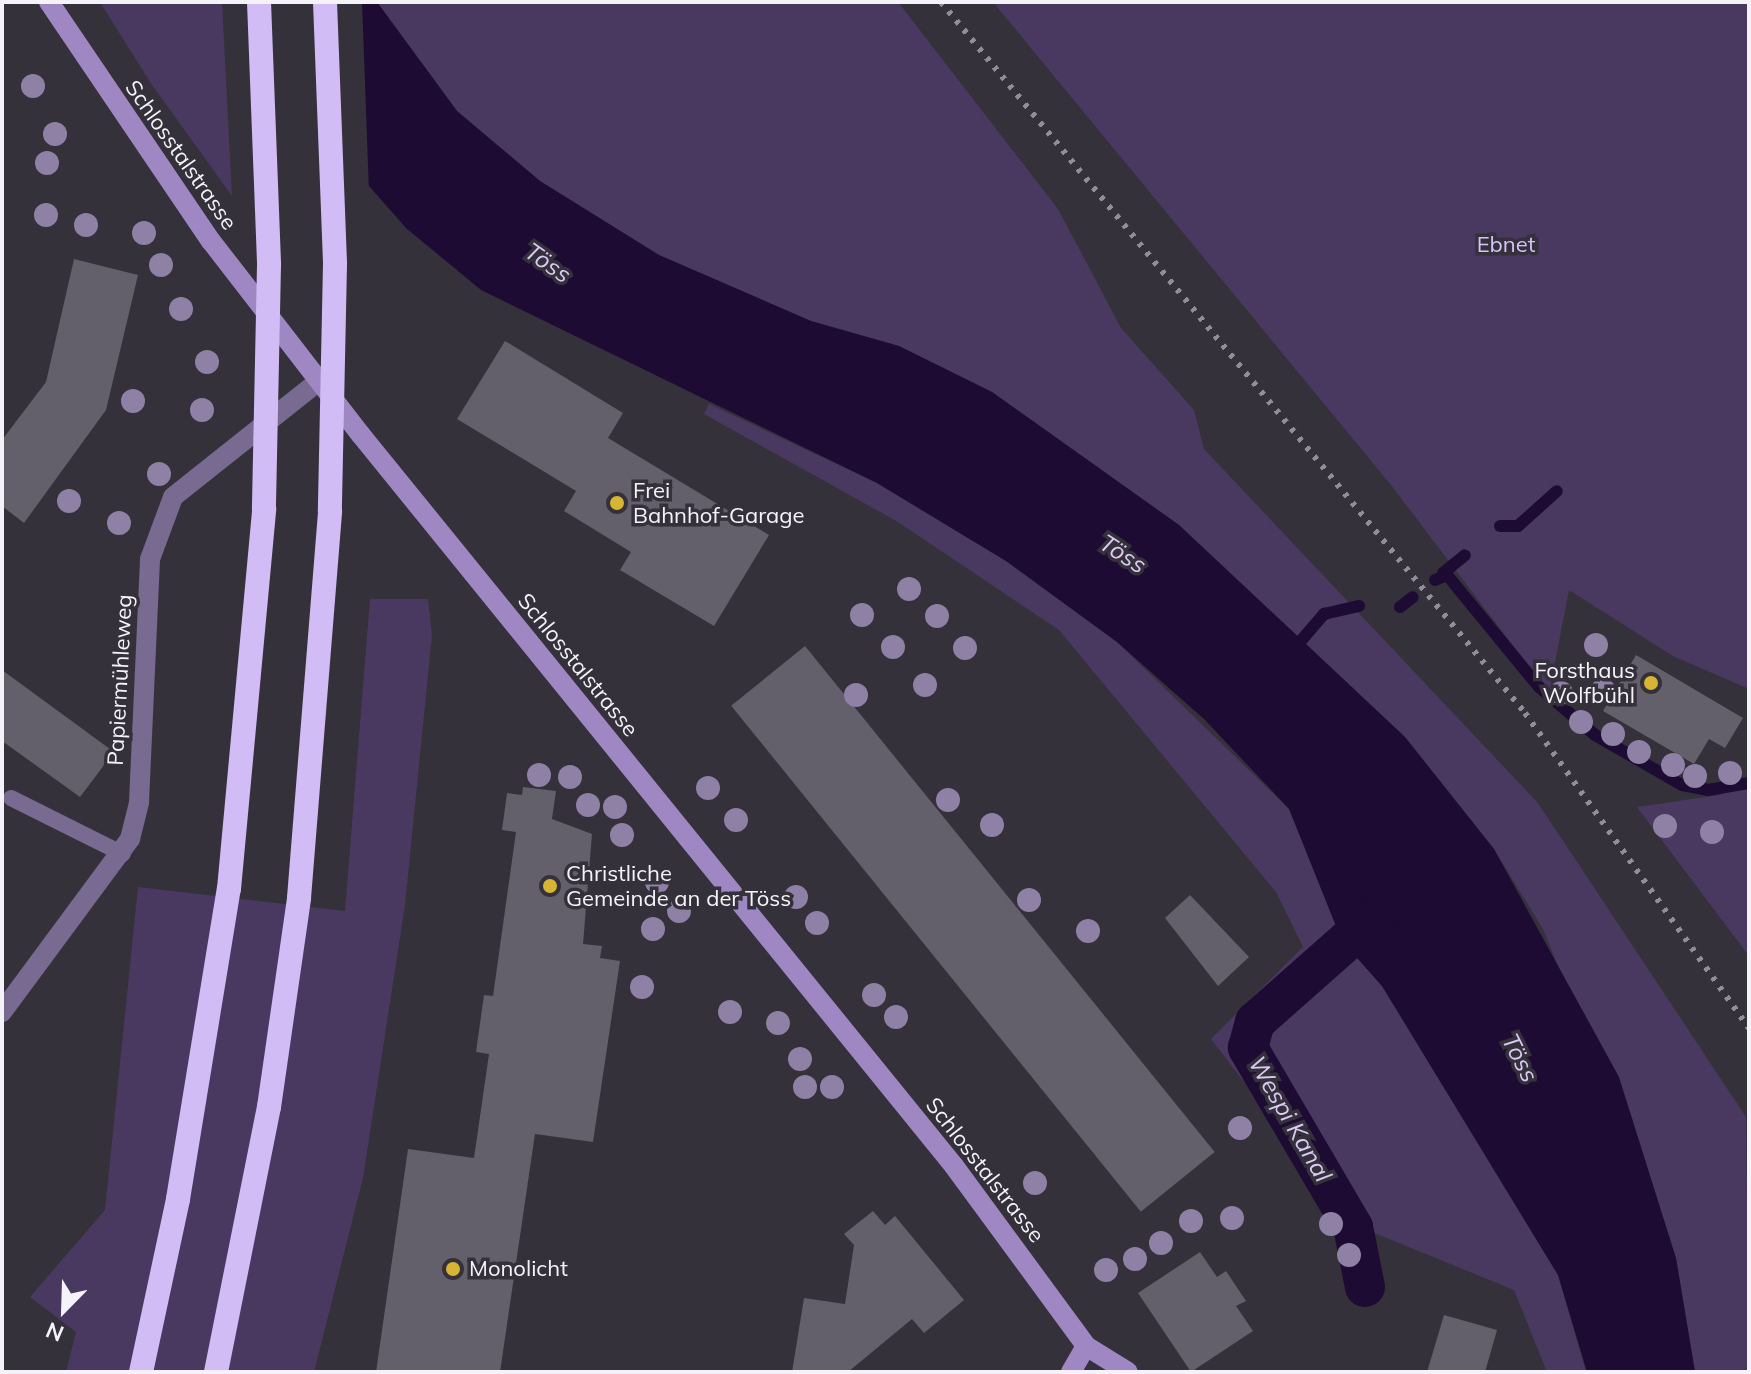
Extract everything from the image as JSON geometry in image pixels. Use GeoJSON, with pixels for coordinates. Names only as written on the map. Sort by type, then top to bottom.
{"type":"FeatureCollection","features":[{"type":"Feature","properties":{"kind":"highway"},"geometry":{"type":"LineString","coordinates":[[141,1372],[227,903],[264,509],[269,265],[259,2]]}},
{"type":"Feature","properties":{"kind":"highway"},"geometry":{"type":"LineString","coordinates":[[216,1372],[264,1137],[299,898],[330,511],[335,264],[325,2]]}},
{"type":"Feature","properties":{"kind":"main road","name":"Schlosstalstrasse"},"geometry":{"type":"LineString","coordinates":[[49,2],[211,241],[319,381],[954,1166],[1086,1346]]}},
{"type":"Feature","properties":{"kind":"main road"},"geometry":{"type":"LineString","coordinates":[[1071,1372],[1086,1346],[1128,1372]]}},
{"type":"Feature","properties":{"kind":"street","name":"Papiermühleweg"},"geometry":{"type":"LineString","coordinates":[[2,1012],[123,854],[139,802],[158,528],[173,497],[319,381]]}},
{"type":"Feature","properties":{"kind":"lane"},"geometry":{"type":"LineString","coordinates":[[11,798],[123,854]]}},
{"type":"Feature","properties":{"kind":"green space"},"geometry":{"type":"Polygon","coordinates":[[[100,2],[222,2],[232,196],[152,85],[100,2]]]}},
{"type":"Feature","properties":{"kind":"green space"},"geometry":{"type":"Polygon","coordinates":[[[377,2],[898,2],[1058,209],[1121,328],[1194,410],[1204,449],[1538,803],[1746,1117],[1749,1372],[1695,1372],[1676,1258],[1543,929],[1494,849],[1405,737],[1179,525],[992,392],[899,346],[811,321],[659,255],[540,181],[457,111],[377,2]]]}},
{"type":"Feature","properties":{"kind":"green space","name":"Ebnet"},"geometry":{"type":"Polygon","coordinates":[[[993,2],[1749,2],[1749,689],[1673,656],[1569,590],[1549,693],[1391,485],[993,2]]]}},
{"type":"Feature","properties":{"kind":"green space"},"geometry":{"type":"Polygon","coordinates":[[[709,404],[877,483],[1006,561],[1117,642],[1289,809],[1342,941],[1382,986],[1558,1275],[1586,1372],[1547,1372],[1514,1290],[1355,1225],[1211,1039],[1303,947],[1276,892],[1059,630],[898,522],[704,414],[709,404]]]}},
{"type":"Feature","properties":{"kind":"green space"},"geometry":{"type":"Polygon","coordinates":[[[370,599],[428,599],[432,635],[405,905],[363,1178],[314,1372],[66,1372],[76,1332],[30,1297],[105,1210],[138,887],[345,911],[370,599]]]}},
{"type":"Feature","properties":{"kind":"green space"},"geometry":{"type":"Polygon","coordinates":[[[1749,782],[1749,956],[1637,807],[1720,795],[1749,782]]]}},
{"type":"Feature","properties":{"kind":"water","name":"Töss"},"geometry":{"type":"Polygon","coordinates":[[[223,2],[377,2],[457,111],[540,181],[659,255],[811,321],[899,346],[992,392],[1179,525],[1405,737],[1494,849],[1619,1077],[1676,1258],[1695,1372],[1587,1372],[1558,1275],[1382,986],[1342,941],[1289,809],[1205,720],[1117,642],[1006,561],[877,483],[481,290],[406,228],[265,68],[223,2]]]}},
{"type":"Feature","properties":{"kind":"pier"},"geometry":{"type":"Polygon","coordinates":[[[221,2],[362,2],[369,192],[261,71],[221,2]]]}},
{"type":"Feature","properties":{"kind":"building"},"geometry":{"type":"Polygon","coordinates":[[[74,259],[138,275],[106,410],[24,523],[2,506],[2,440],[46,382],[74,259]]]}},
{"type":"Feature","properties":{"kind":"building"},"geometry":{"type":"Polygon","coordinates":[[[505,341],[623,413],[608,438],[769,535],[714,626],[620,570],[631,552],[564,511],[576,491],[457,419],[505,341]]]}},
{"type":"Feature","properties":{"kind":"building"},"geometry":{"type":"Polygon","coordinates":[[[805,646],[1215,1152],[1141,1212],[731,706],[805,646]]]}},
{"type":"Feature","properties":{"kind":"building","name":"Forsthaus Wolfbühl"},"geometry":{"type":"Polygon","coordinates":[[[1636,655],[1743,718],[1725,748],[1709,739],[1694,764],[1603,711],[1636,655]]]}},
{"type":"Feature","properties":{"kind":"building"},"geometry":{"type":"Polygon","coordinates":[[[2,670],[114,752],[80,797],[2,741],[2,670]]]}},
{"type":"Feature","properties":{"kind":"building"},"geometry":{"type":"Polygon","coordinates":[[[523,787],[556,791],[552,819],[592,834],[583,944],[602,946],[600,958],[620,961],[593,1142],[535,1134],[500,1372],[376,1372],[408,1149],[474,1158],[489,1054],[476,1052],[484,995],[493,996],[516,832],[502,830],[507,793],[522,795],[523,787]]]}},
{"type":"Feature","properties":{"kind":"building"},"geometry":{"type":"Polygon","coordinates":[[[1190,895],[1249,957],[1218,986],[1165,918],[1190,895]]]}},
{"type":"Feature","properties":{"kind":"building"},"geometry":{"type":"Polygon","coordinates":[[[873,1211],[885,1225],[895,1216],[964,1300],[924,1333],[912,1319],[848,1372],[792,1372],[804,1298],[845,1304],[854,1245],[844,1234],[873,1211]]]}},
{"type":"Feature","properties":{"kind":"building"},"geometry":{"type":"Polygon","coordinates":[[[1200,1252],[1217,1277],[1226,1271],[1246,1301],[1236,1306],[1253,1331],[1191,1372],[1138,1293],[1200,1252]]]}},
{"type":"Feature","properties":{"kind":"building"},"geometry":{"type":"Polygon","coordinates":[[[1444,1315],[1497,1330],[1485,1372],[1427,1372],[1444,1315]]]}},
{"type":"Feature","properties":{"kind":"waterway"},"geometry":{"type":"LineString","coordinates":[[1500,526],[1518,526],[1557,491]]}},
{"type":"Feature","properties":{"kind":"waterway"},"geometry":{"type":"LineString","coordinates":[[1443,573],[1465,555]]}},
{"type":"Feature","properties":{"kind":"waterway"},"geometry":{"type":"LineString","coordinates":[[1435,580],[1447,575],[1539,687],[1595,735],[1682,785],[1708,790],[1749,783]]}},
{"type":"Feature","properties":{"kind":"waterway"},"geometry":{"type":"LineString","coordinates":[[1400,607],[1413,597]]}},
{"type":"Feature","properties":{"kind":"waterway"},"geometry":{"type":"LineString","coordinates":[[1293,650],[1324,614],[1359,606]]}},
{"type":"Feature","properties":{"kind":"waterway","name":"Wespi Kanal"},"geometry":{"type":"LineString","coordinates":[[1365,1287],[1353,1227],[1248,1048],[1255,1022],[1385,907]]}},
{"type":"Feature","properties":{"kind":"railway"},"geometry":{"type":"LineString","coordinates":[[941,2],[1525,713],[1749,1028]]}},
{"type":"Feature","properties":{"kind":"place","name":"Frei Bahnhof-Garage"},"geometry":{"type":"Point","coordinates":[617,503]}},
{"type":"Feature","properties":{"kind":"place","name":"Forsthaus Wolfbühl"},"geometry":{"type":"Point","coordinates":[1651,683]}},
{"type":"Feature","properties":{"kind":"place","name":"Christliche Gemeinde an der Töss"},"geometry":{"type":"Point","coordinates":[550,886]}},
{"type":"Feature","properties":{"kind":"place","name":"Monolicht"},"geometry":{"type":"Point","coordinates":[453,1269]}}]}
